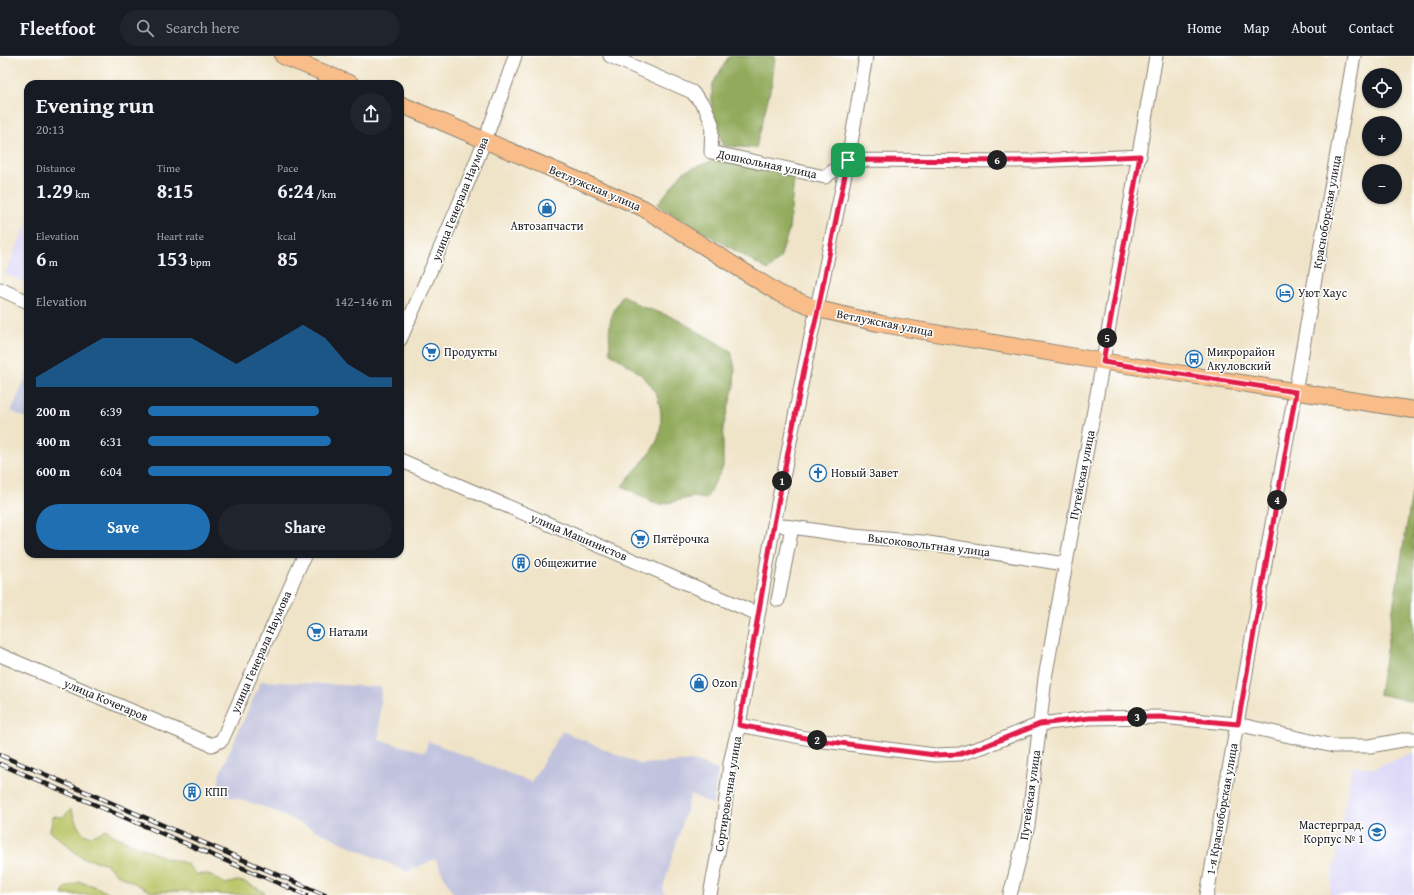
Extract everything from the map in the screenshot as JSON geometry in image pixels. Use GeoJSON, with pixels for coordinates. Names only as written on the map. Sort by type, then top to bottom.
{"type":"FeatureCollection","features":[{"type":"Feature","properties":{"kind":"main road"},"geometry":{"type":"LineString","coordinates":[[283,56],[341,80]]}},
{"type":"Feature","properties":{"kind":"main road","name":"Ветлужская улица"},"geometry":{"type":"LineString","coordinates":[[404,106],[643,208],[780,294],[818,310],[882,324],[1103,362],[1414,410]]}},
{"type":"Feature","properties":{"kind":"street","name":"улица Генерала Наумова"},"geometry":{"type":"LineString","coordinates":[[404,331],[485,140],[515,56]]}},
{"type":"Feature","properties":{"kind":"street","name":"Дошкольная улица"},"geometry":{"type":"LineString","coordinates":[[610,56],[692,92],[705,107],[712,124],[711,152],[825,177],[848,160]]}},
{"type":"Feature","properties":{"kind":"street","name":"Сортировочная улица"},"geometry":{"type":"LineString","coordinates":[[710,895],[722,832],[730,763],[739,725],[774,524],[804,370],[818,310],[848,160],[866,56]]}},
{"type":"Feature","properties":{"kind":"street","name":"Путейская улица"},"geometry":{"type":"LineString","coordinates":[[1010,895],[1028,826],[1044,678],[1103,362],[1140,156],[1156,56]]}},
{"type":"Feature","properties":{"kind":"street","name":"Красноборская улица"},"geometry":{"type":"LineString","coordinates":[[1296,392],[1354,56]]}},
{"type":"Feature","properties":{"kind":"street"},"geometry":{"type":"LineString","coordinates":[[848,160],[1035,161],[1140,156]]}},
{"type":"Feature","properties":{"kind":"street"},"geometry":{"type":"LineString","coordinates":[[0,290],[24,300]]}},
{"type":"Feature","properties":{"kind":"street","name":"1-я Красноборская улица"},"geometry":{"type":"LineString","coordinates":[[1207,895],[1296,392]]}},
{"type":"Feature","properties":{"kind":"street","name":"улица Машинистов"},"geometry":{"type":"LineString","coordinates":[[404,462],[758,614]]}},
{"type":"Feature","properties":{"kind":"street","name":"Высоковольтная улица"},"geometry":{"type":"LineString","coordinates":[[774,524],[853,536],[922,542],[1065,564]]}},
{"type":"Feature","properties":{"kind":"street"},"geometry":{"type":"LineString","coordinates":[[778,600],[792,527]]}},
{"type":"Feature","properties":{"kind":"street","name":"улица Генерала Наумова"},"geometry":{"type":"LineString","coordinates":[[212,745],[222,740],[303,558]]}},
{"type":"Feature","properties":{"kind":"street","name":"улица Кочегаров"},"geometry":{"type":"LineString","coordinates":[[0,655],[212,745]]}},
{"type":"Feature","properties":{"kind":"street"},"geometry":{"type":"LineString","coordinates":[[739,725],[816,740],[935,755],[960,754],[985,746],[1040,724],[1089,718],[1160,717],[1238,724],[1333,746],[1370,746],[1408,738],[1414,739]]}},
{"type":"Feature","properties":{"kind":"shaded area"},"geometry":{"type":"Polygon","coordinates":[[[24,229],[24,282],[5,274],[24,229]]]}},
{"type":"Feature","properties":{"kind":"shaded area"},"geometry":{"type":"Polygon","coordinates":[[[24,382],[24,417],[11,411],[24,382]]]}},
{"type":"Feature","properties":{"kind":"shaded area"},"geometry":{"type":"Polygon","coordinates":[[[261,681],[381,687],[379,740],[425,752],[428,741],[531,782],[562,731],[639,764],[694,761],[718,770],[713,805],[691,794],[663,888],[665,895],[454,895],[435,859],[407,872],[267,808],[218,793],[220,773],[261,681]]]}},
{"type":"Feature","properties":{"kind":"shaded area","name":"Мастерград. Корпус № 1"},"geometry":{"type":"Polygon","coordinates":[[[1414,752],[1414,895],[1329,895],[1352,766],[1374,768],[1414,752]]]}},
{"type":"Feature","properties":{"kind":"green space"},"geometry":{"type":"Polygon","coordinates":[[[729,56],[775,56],[772,82],[756,148],[724,146],[712,116],[712,85],[729,56]]]}},
{"type":"Feature","properties":{"kind":"green space"},"geometry":{"type":"Polygon","coordinates":[[[724,156],[795,169],[789,229],[780,259],[768,270],[657,205],[683,172],[724,156]]]}},
{"type":"Feature","properties":{"kind":"green space"},"geometry":{"type":"Polygon","coordinates":[[[623,295],[640,306],[675,318],[731,351],[735,368],[734,386],[723,428],[723,467],[706,499],[693,497],[659,505],[622,486],[645,459],[656,443],[660,430],[661,416],[660,404],[651,386],[637,371],[610,353],[610,323],[614,311],[623,295]]]}},
{"type":"Feature","properties":{"kind":"green space"},"geometry":{"type":"Polygon","coordinates":[[[1414,481],[1414,702],[1379,694],[1414,481]]]}},
{"type":"Feature","properties":{"kind":"green space"},"geometry":{"type":"Polygon","coordinates":[[[71,809],[79,828],[85,835],[95,835],[107,829],[113,835],[168,859],[186,863],[196,874],[207,874],[226,884],[237,881],[244,882],[263,891],[265,894],[227,895],[181,891],[151,892],[115,873],[105,863],[82,858],[50,831],[53,816],[63,817],[71,809]]]}},
{"type":"Feature","properties":{"kind":"green space"},"geometry":{"type":"Polygon","coordinates":[[[80,882],[94,886],[112,895],[62,895],[65,888],[80,882]]]}},
{"type":"Feature","properties":{"kind":"railway"},"geometry":{"type":"LineString","coordinates":[[0,755],[325,895]]}},
{"type":"Feature","properties":{"kind":"railway"},"geometry":{"type":"LineString","coordinates":[[0,764],[306,895]]}},
{"type":"Feature","properties":{"kind":"place","name":"Автозапчасти"},"geometry":{"type":"Point","coordinates":[547,208]}},
{"type":"Feature","properties":{"kind":"place","name":"Уют Хаус"},"geometry":{"type":"Point","coordinates":[1285,293]}},
{"type":"Feature","properties":{"kind":"place","name":"Продукты"},"geometry":{"type":"Point","coordinates":[431,352]}},
{"type":"Feature","properties":{"kind":"place","name":"Микрорайон Акуловский"},"geometry":{"type":"Point","coordinates":[1194,359]}},
{"type":"Feature","properties":{"kind":"place","name":"Новый Завет"},"geometry":{"type":"Point","coordinates":[818,473]}},
{"type":"Feature","properties":{"kind":"place","name":"Пятёрочка"},"geometry":{"type":"Point","coordinates":[640,539]}},
{"type":"Feature","properties":{"kind":"place","name":"Общежитие"},"geometry":{"type":"Point","coordinates":[521,563]}},
{"type":"Feature","properties":{"kind":"place","name":"Натали"},"geometry":{"type":"Point","coordinates":[316,632]}},
{"type":"Feature","properties":{"kind":"place","name":"Ozon"},"geometry":{"type":"Point","coordinates":[699,683]}},
{"type":"Feature","properties":{"kind":"place","name":"КПП"},"geometry":{"type":"Point","coordinates":[192,792]}},
{"type":"Feature","properties":{"kind":"place","name":"Мастерград. Корпус № 1"},"geometry":{"type":"Point","coordinates":[1377,832]}},
{"type":"Feature","properties":{"kind":"route"},"geometry":{"type":"LineString","coordinates":[[1140,156],[1103,362],[1296,392],[1238,724],[1160,717],[1089,718],[1040,724],[985,746],[960,754],[935,755],[816,740],[739,725],[774,524],[804,370],[818,310],[848,160],[899,159],[1035,161],[1140,156]]}}]}
